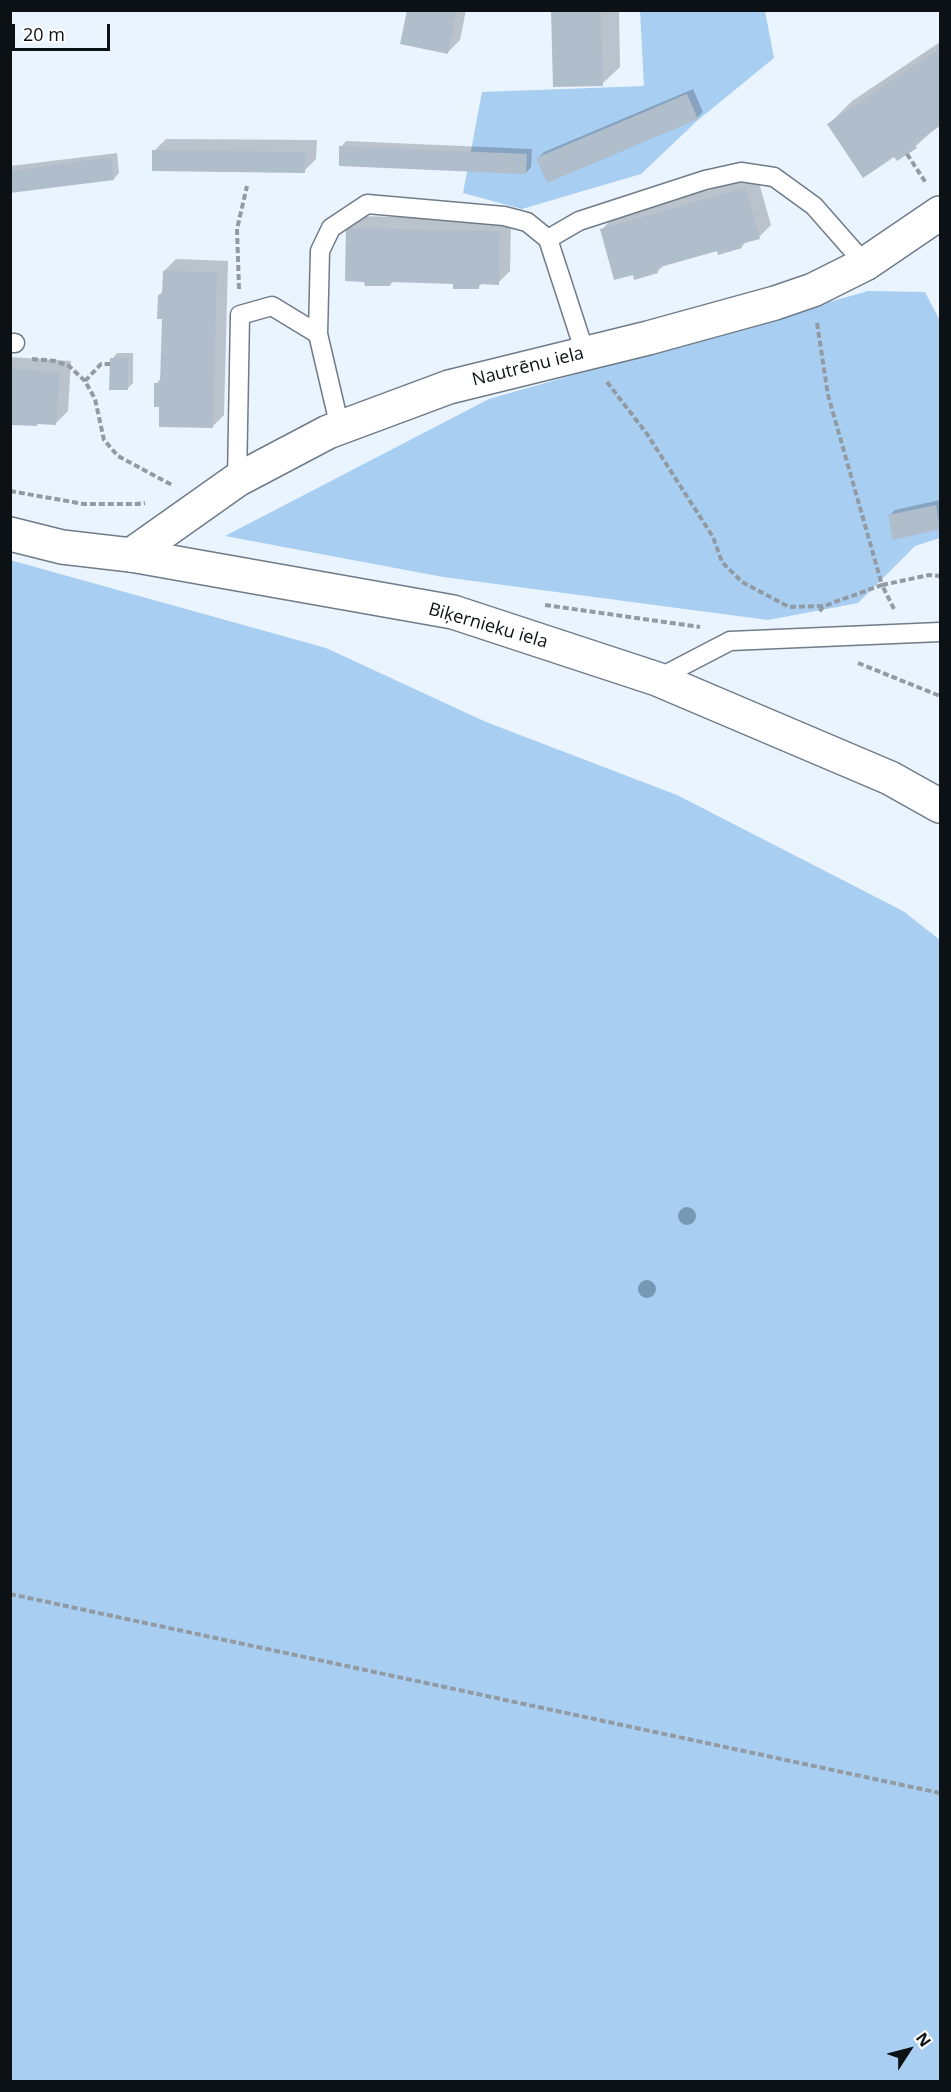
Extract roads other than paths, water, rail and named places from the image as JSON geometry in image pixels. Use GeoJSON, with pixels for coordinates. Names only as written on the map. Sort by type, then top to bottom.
{"type":"FeatureCollection","features":[{"type":"Feature","properties":{"kind":"main road","name":"Nautrēnu iela"},"geometry":{"type":"LineString","coordinates":[[131,555],[237,480],[340,428],[449,387],[775,303],[813,290],[865,264],[936,202]]}},
{"type":"Feature","properties":{"kind":"main road","name":"Biķernieku iela"},"geometry":{"type":"LineString","coordinates":[[10,534],[62,547],[131,555],[453,612],[657,679],[890,778],[940,806]]}},
{"type":"Feature","properties":{"kind":"lane"},"geometry":{"type":"LineString","coordinates":[[548,239],[579,220],[705,180],[741,172],[774,177],[814,206],[865,264]]}},
{"type":"Feature","properties":{"kind":"lane"},"geometry":{"type":"LineString","coordinates":[[340,428],[318,334],[320,251],[331,228],[367,204],[504,216],[527,222],[548,239],[585,353]]}},
{"type":"Feature","properties":{"kind":"lane"},"geometry":{"type":"LineString","coordinates":[[237,480],[240,315],[272,306],[318,334]]}},
{"type":"Feature","properties":{"kind":"lane"},"geometry":{"type":"LineString","coordinates":[[657,679],[730,641],[940,632]]}}]}
